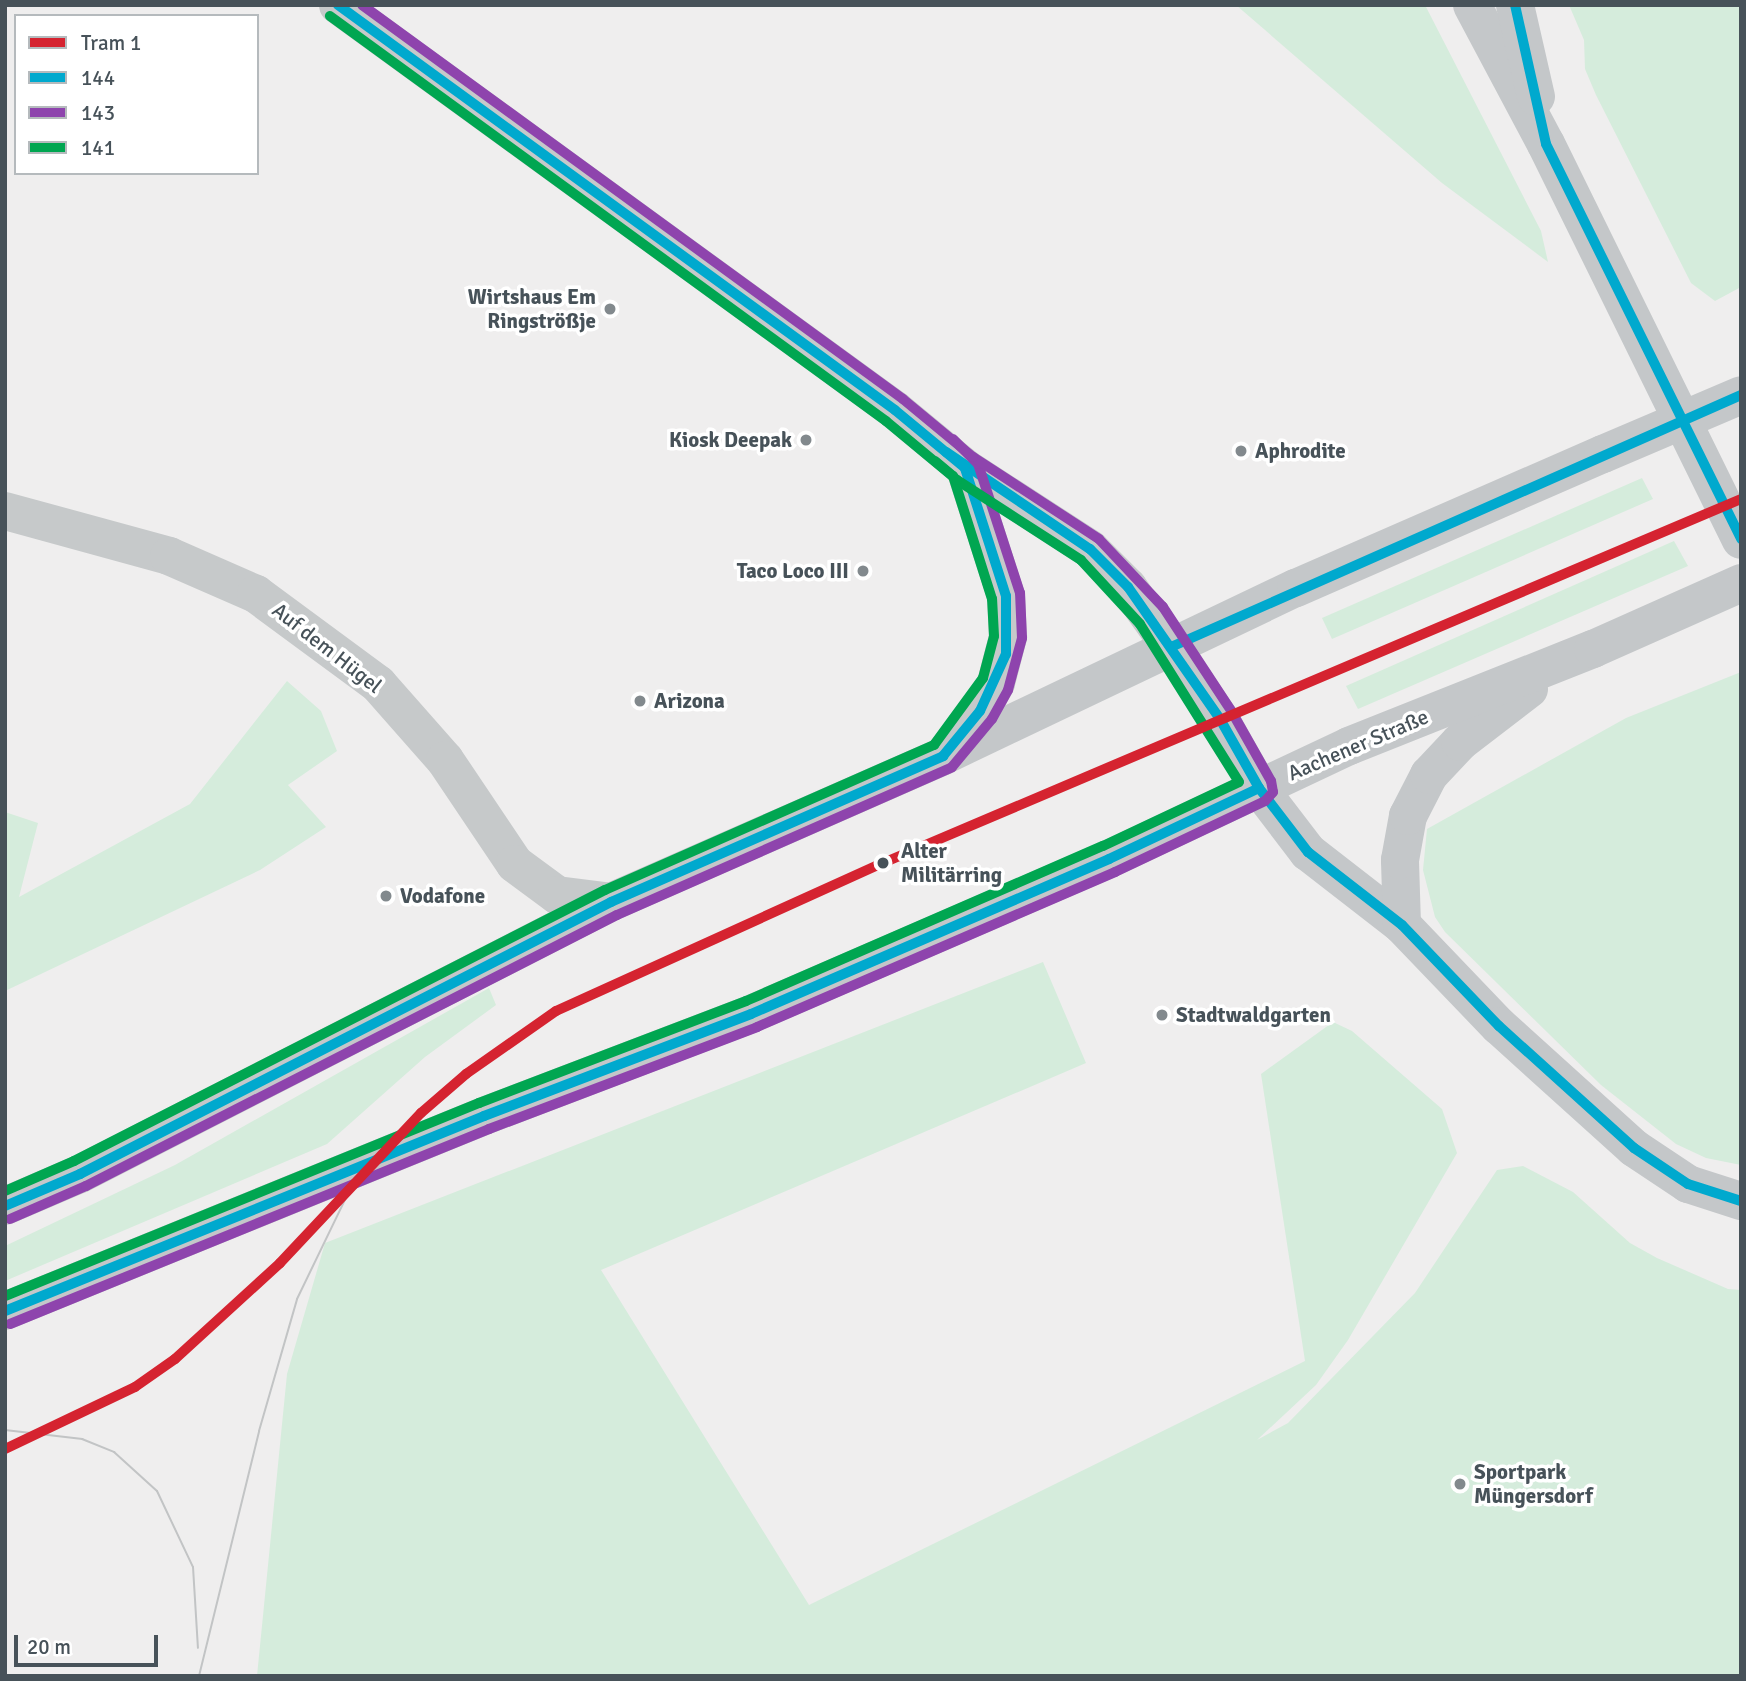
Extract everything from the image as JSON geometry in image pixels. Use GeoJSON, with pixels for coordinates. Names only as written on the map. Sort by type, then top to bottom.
{"type":"FeatureCollection","features":[{"type":"Feature","properties":{"kind":"main road"},"geometry":{"type":"LineString","coordinates":[[1472,5],[1546,144],[1741,540]]}},
{"type":"Feature","properties":{"kind":"main road"},"geometry":{"type":"LineString","coordinates":[[1515,5],[1546,144]]}},
{"type":"Feature","properties":{"kind":"main road"},"geometry":{"type":"LineString","coordinates":[[5,1206],[80,1174],[611,902],[943,756],[1171,647],[1741,395]]}},
{"type":"Feature","properties":{"kind":"main road","name":"Aachener Straße"},"geometry":{"type":"LineString","coordinates":[[5,1311],[484,1116],[751,1014],[1109,859],[1259,788],[1593,649],[1741,583]]}},
{"type":"Feature","properties":{"kind":"main road"},"geometry":{"type":"LineString","coordinates":[[1171,647],[1220,719],[1259,788],[1308,852],[1402,925],[1499,1027],[1634,1148],[1688,1184],[1741,1200]]}},
{"type":"Feature","properties":{"kind":"main road"},"geometry":{"type":"LineString","coordinates":[[1402,925],[1400,860],[1408,817],[1429,775],[1460,742],[1521,694],[1593,649]]}},
{"type":"Feature","properties":{"kind":"street"},"geometry":{"type":"LineString","coordinates":[[338,5],[895,410],[965,468],[1090,549],[1128,587],[1171,647]]}},
{"type":"Feature","properties":{"kind":"street"},"geometry":{"type":"LineString","coordinates":[[943,756],[980,711],[996,683],[1008,637],[1006,596],[965,468]]}},
{"type":"Feature","properties":{"kind":"street","name":"Auf dem Hügel"},"geometry":{"type":"LineString","coordinates":[[5,511],[169,556],[256,594],[378,684],[445,760],[515,864],[557,895],[611,902]]}},
{"type":"Feature","properties":{"kind":"green space"},"geometry":{"type":"Polygon","coordinates":[[[1236,5],[1425,5],[1541,231],[1548,262],[1442,183],[1236,5]]]}},
{"type":"Feature","properties":{"kind":"green space"},"geometry":{"type":"Polygon","coordinates":[[[1569,5],[1741,5],[1741,287],[1715,301],[1691,283],[1596,95],[1585,69],[1584,40],[1569,5]]]}},
{"type":"Feature","properties":{"kind":"green space"},"geometry":{"type":"Polygon","coordinates":[[[1642,478],[1653,499],[1332,639],[1322,618],[1642,478]]]}},
{"type":"Feature","properties":{"kind":"green space"},"geometry":{"type":"Polygon","coordinates":[[[1674,541],[1688,566],[1358,709],[1346,686],[1674,541]]]}},
{"type":"Feature","properties":{"kind":"green space"},"geometry":{"type":"Polygon","coordinates":[[[1741,672],[1741,1165],[1706,1158],[1676,1144],[1601,1085],[1445,932],[1435,917],[1423,870],[1427,829],[1626,718],[1741,672]]]}},
{"type":"Feature","properties":{"kind":"green space"},"geometry":{"type":"Polygon","coordinates":[[[287,681],[321,711],[337,751],[288,785],[326,827],[260,870],[5,991],[5,812],[38,823],[19,897],[190,804],[287,681]]]}},
{"type":"Feature","properties":{"kind":"green space"},"geometry":{"type":"Polygon","coordinates":[[[1043,962],[1086,1063],[601,1270],[809,1605],[1305,1361],[1261,1074],[1333,1022],[1352,1031],[1442,1109],[1457,1153],[1348,1340],[1316,1385],[1257,1440],[1288,1423],[1415,1293],[1497,1170],[1523,1166],[1573,1192],[1630,1243],[1657,1258],[1728,1289],[1741,1290],[1741,1676],[257,1676],[287,1374],[325,1243],[1043,962]]]}},
{"type":"Feature","properties":{"kind":"green space"},"geometry":{"type":"Polygon","coordinates":[[[489,988],[496,1005],[425,1057],[327,1144],[5,1281],[5,1246],[175,1165],[489,988]]]}},
{"type":"Feature","properties":{"kind":"tram line","name":"1"},"geometry":{"type":"LineString","coordinates":[[5,1449],[135,1387],[175,1359],[280,1263],[421,1113],[466,1074],[556,1011],[883,863],[1741,499]]}},
{"type":"Feature","properties":{"kind":"tram line"},"geometry":{"type":"LineString","coordinates":[[199,1676],[259,1431],[297,1299],[353,1183]]}},
{"type":"Feature","properties":{"kind":"tram line"},"geometry":{"type":"LineString","coordinates":[[5,1430],[82,1439],[114,1452],[157,1491],[193,1567],[198,1648]]}},
{"type":"Feature","properties":{"kind":"transit line","name":"144"},"geometry":{"type":"LineString","coordinates":[[5,1206],[80,1174],[611,902],[943,756],[980,711],[1006,654],[1006,596],[965,468],[895,410],[338,5]]}},
{"type":"Feature","properties":{"kind":"transit line","name":"143"},"geometry":{"type":"LineString","coordinates":[[10,1324],[489,1129],[757,1027],[1115,872],[1265,801],[1273,792],[1271,781],[1232,712],[1163,607],[1099,539],[973,457],[903,399],[362,5]]}},
{"type":"Feature","properties":{"kind":"transit line","name":"144"},"geometry":{"type":"LineString","coordinates":[[1515,5],[1546,144],[1741,539]]}},
{"type":"Feature","properties":{"kind":"transit line","name":"141"},"geometry":{"type":"LineString","coordinates":[[5,1296],[479,1103],[746,1001],[1103,846],[1239,782],[1140,624],[1081,560],[957,480],[886,421],[330,16]]}},
{"type":"Feature","properties":{"kind":"transit line","name":"144"},"geometry":{"type":"LineString","coordinates":[[1171,647],[1741,395]]}},
{"type":"Feature","properties":{"kind":"transit line","name":"143"},"geometry":{"type":"LineString","coordinates":[[10,1219],[86,1186],[617,915],[952,767],[992,719],[1008,690],[1022,638],[1020,593],[978,464],[953,439]]}},
{"type":"Feature","properties":{"kind":"transit line","name":"144"},"geometry":{"type":"LineString","coordinates":[[946,452],[1090,549],[1128,587],[1220,719],[1259,788],[1308,852],[1402,925],[1499,1026],[1634,1148],[1688,1184],[1741,1201]]}},
{"type":"Feature","properties":{"kind":"transit line","name":"141"},"geometry":{"type":"LineString","coordinates":[[5,1191],[74,1161],[605,890],[934,745],[983,678],[994,636],[992,599],[953,476],[935,461]]}},
{"type":"Feature","properties":{"kind":"transit line","name":"144"},"geometry":{"type":"LineString","coordinates":[[5,1311],[484,1116],[751,1014],[1109,859],[1259,788]]}},
{"type":"Feature","properties":{"kind":"place","name":"Wirtshaus Em Ringströßje"},"geometry":{"type":"Point","coordinates":[610,309]}},
{"type":"Feature","properties":{"kind":"place","name":"Kiosk Deepak"},"geometry":{"type":"Point","coordinates":[806,440]}},
{"type":"Feature","properties":{"kind":"place","name":"Aphrodite"},"geometry":{"type":"Point","coordinates":[1241,451]}},
{"type":"Feature","properties":{"kind":"place","name":"Taco Loco III"},"geometry":{"type":"Point","coordinates":[863,571]}},
{"type":"Feature","properties":{"kind":"place","name":"Arizona"},"geometry":{"type":"Point","coordinates":[640,701]}},
{"type":"Feature","properties":{"kind":"place","name":"Alter Militärring"},"geometry":{"type":"Point","coordinates":[883,863]}},
{"type":"Feature","properties":{"kind":"place","name":"Vodafone"},"geometry":{"type":"Point","coordinates":[386,896]}},
{"type":"Feature","properties":{"kind":"place","name":"Stadtwaldgarten"},"geometry":{"type":"Point","coordinates":[1162,1015]}},
{"type":"Feature","properties":{"kind":"place","name":"Sportpark Müngersdorf"},"geometry":{"type":"Point","coordinates":[1460,1484]}}]}
